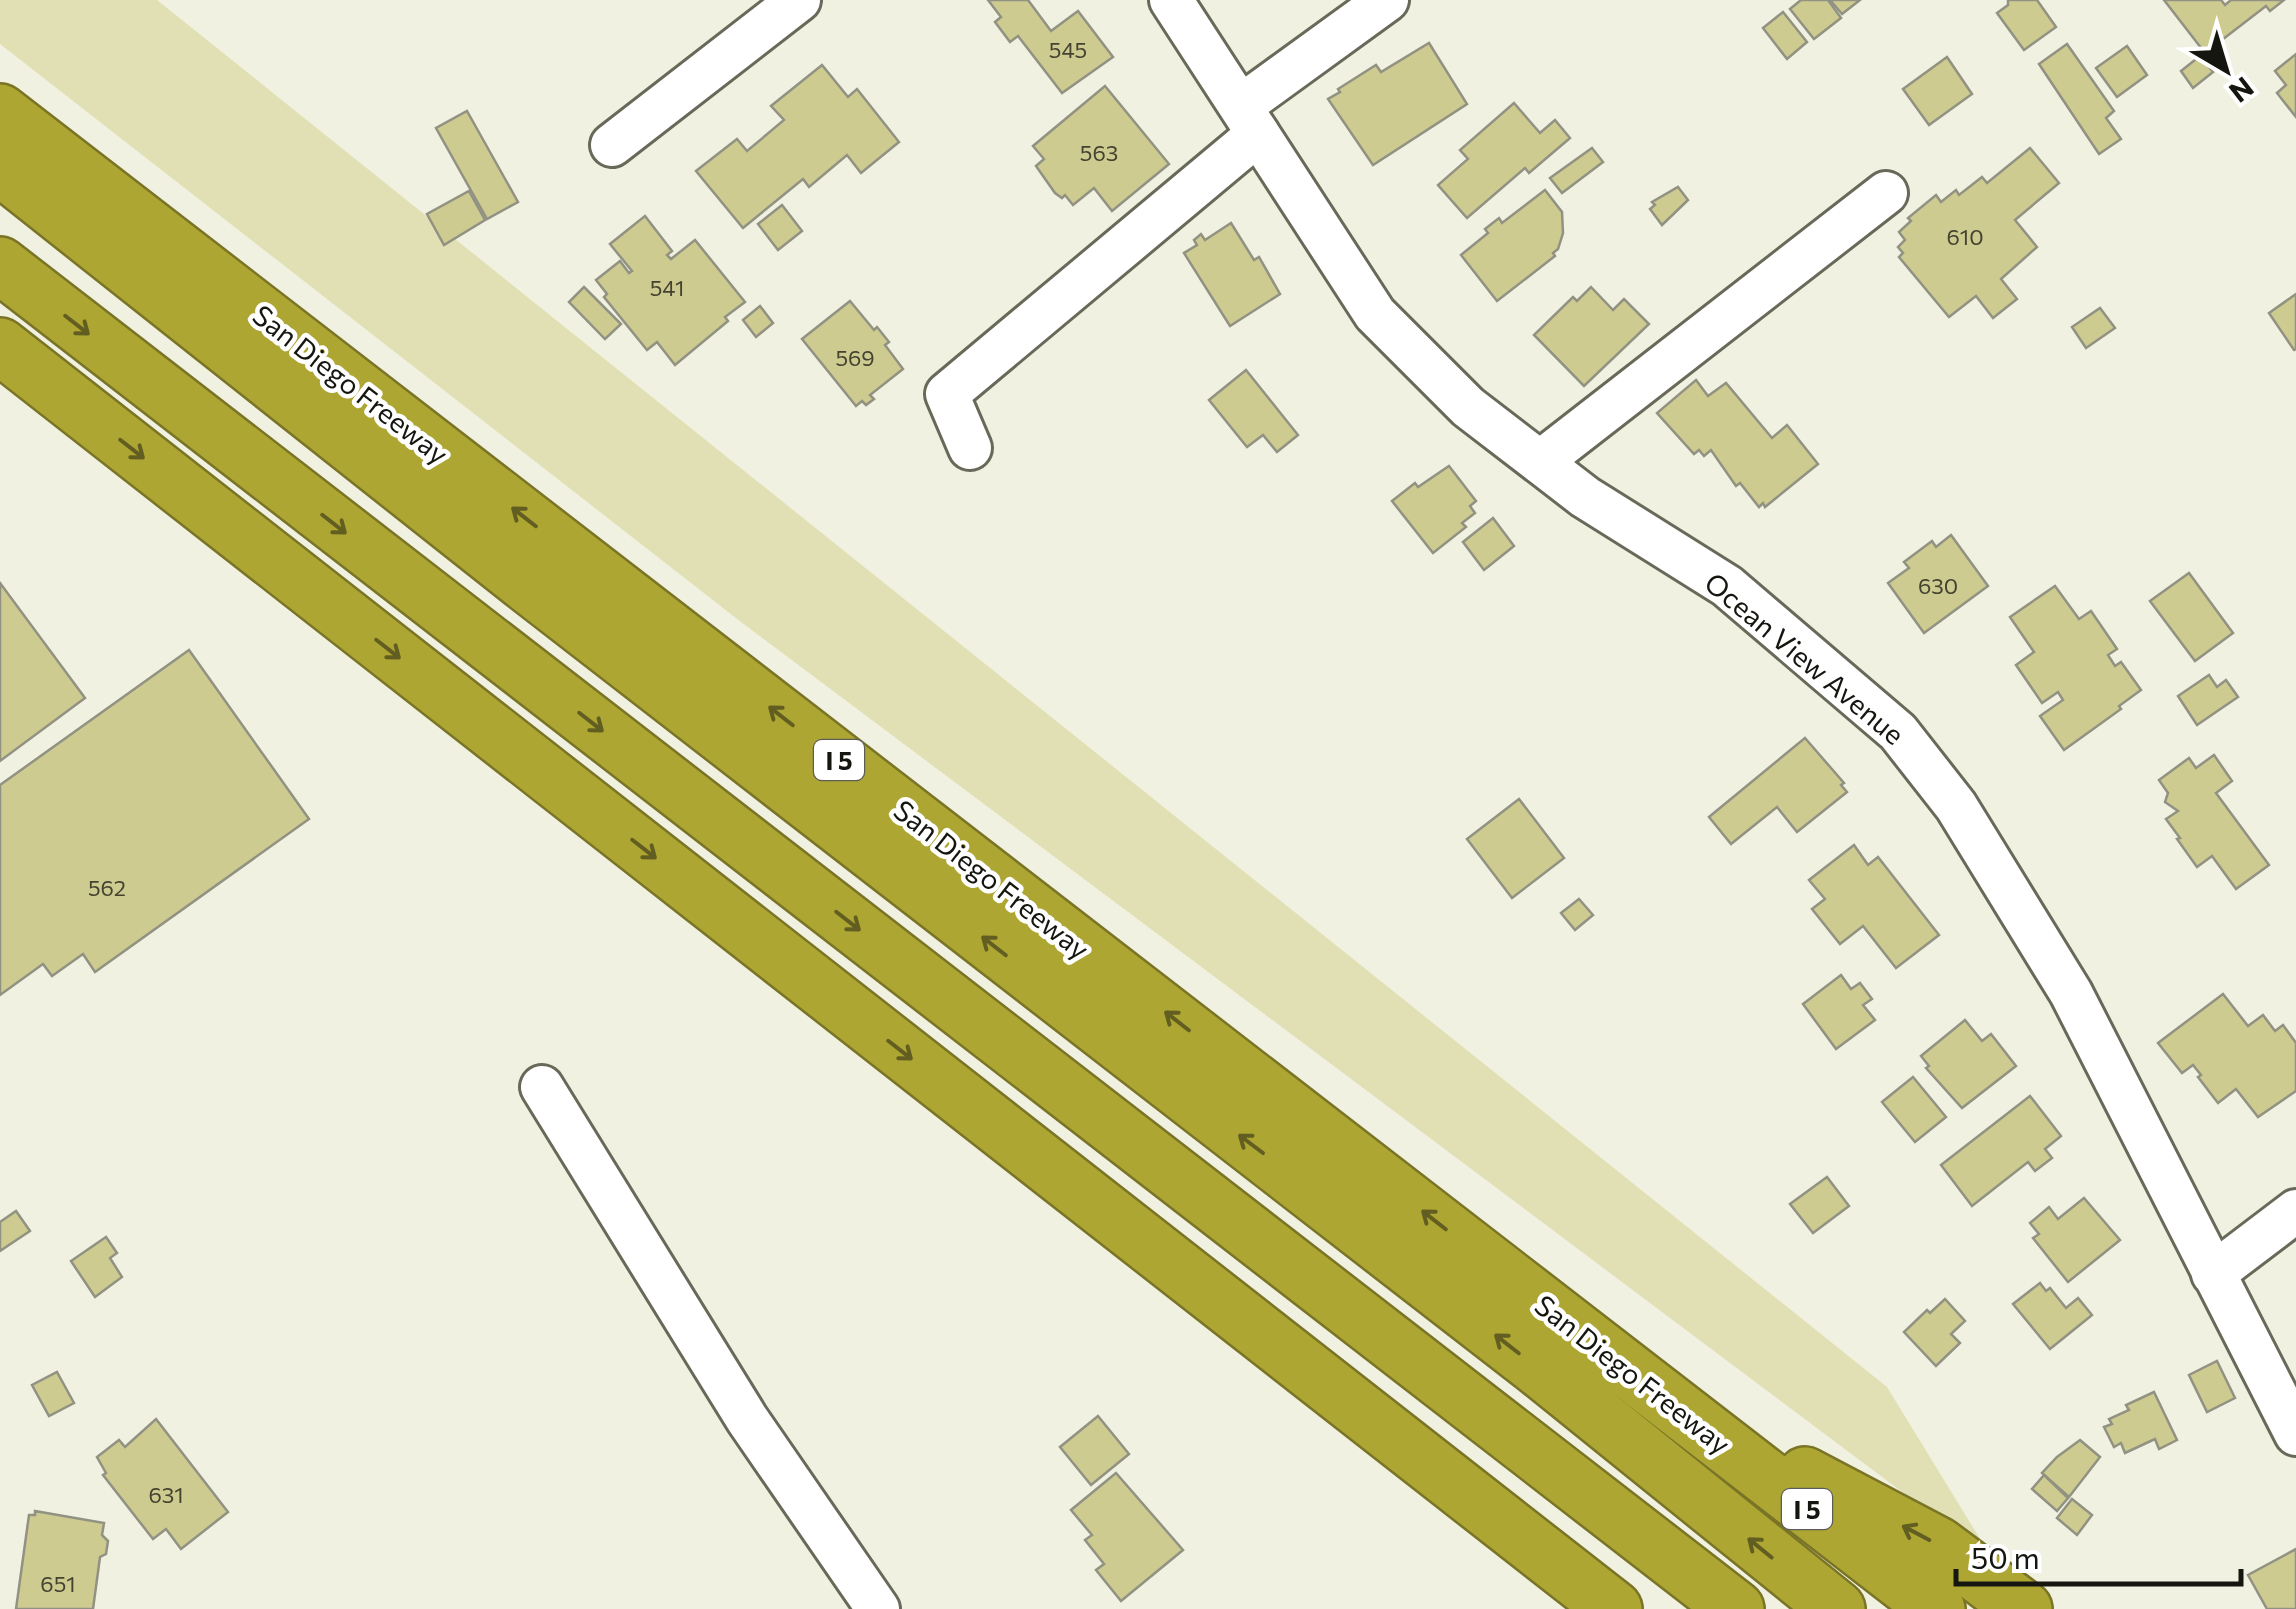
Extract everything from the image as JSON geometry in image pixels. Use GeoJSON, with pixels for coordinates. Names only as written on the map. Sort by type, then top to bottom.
{"type":"FeatureCollection","features":[{"type":"Feature","properties":{"kind":"highway","name":"San Diego Freeway"},"geometry":{"type":"LineString","coordinates":[[0,112],[1937,1609]]}},
{"type":"Feature","properties":{"kind":"highway"},"geometry":{"type":"LineString","coordinates":[[0,168],[524,582],[1537,1367],[1837,1609]]}},
{"type":"Feature","properties":{"kind":"highway"},"geometry":{"type":"LineString","coordinates":[[0,265],[1736,1609]]}},
{"type":"Feature","properties":{"kind":"highway"},"geometry":{"type":"LineString","coordinates":[[0,346],[1614,1609]]}},
{"type":"Feature","properties":{"kind":"highway"},"geometry":{"type":"LineString","coordinates":[[1677,1408],[1938,1544],[2024,1609]]}},
{"type":"Feature","properties":{"kind":"street"},"geometry":{"type":"LineString","coordinates":[[612,145],[799,0]]}},
{"type":"Feature","properties":{"kind":"street","name":"Ocean View Avenue"},"geometry":{"type":"LineString","coordinates":[[1171,0],[1375,314],[1468,407],[1585,497],[1727,586],[1898,732],[1956,806],[2071,993],[2296,1434]]}},
{"type":"Feature","properties":{"kind":"street"},"geometry":{"type":"LineString","coordinates":[[970,448],[947,394],[1387,0]]}},
{"type":"Feature","properties":{"kind":"street"},"geometry":{"type":"LineString","coordinates":[[1540,462],[1886,193]]}},
{"type":"Feature","properties":{"kind":"street"},"geometry":{"type":"LineString","coordinates":[[542,1086],[747,1419],[878,1609]]}},
{"type":"Feature","properties":{"kind":"street"},"geometry":{"type":"LineString","coordinates":[[2213,1274],[2296,1211]]}},
{"type":"Feature","properties":{"kind":"green space"},"geometry":{"type":"Polygon","coordinates":[[[0,0],[157,0],[1887,1387],[1993,1560],[741,622],[0,44],[0,0]]]}},
{"type":"Feature","properties":{"kind":"building"},"geometry":{"type":"Polygon","coordinates":[[[988,0],[1028,0],[1051,31],[1078,11],[1113,57],[1062,93],[1018,36],[1010,42],[995,22],[1001,17],[988,0]]]}},
{"type":"Feature","properties":{"kind":"building"},"geometry":{"type":"Polygon","coordinates":[[[1801,0],[1828,0],[1841,18],[1814,39],[1790,9],[1801,0]]]}},
{"type":"Feature","properties":{"kind":"building"},"geometry":{"type":"Polygon","coordinates":[[[1830,0],[1860,0],[1842,14],[1830,0]]]}},
{"type":"Feature","properties":{"kind":"building"},"geometry":{"type":"Polygon","coordinates":[[[2008,0],[2037,0],[2056,27],[2024,50],[1997,13],[2008,5],[2008,0]]]}},
{"type":"Feature","properties":{"kind":"building"},"geometry":{"type":"Polygon","coordinates":[[[2164,0],[2221,0],[2225,5],[2231,0],[2284,0],[2270,11],[2266,6],[2205,53],[2164,0]]]}},
{"type":"Feature","properties":{"kind":"building"},"geometry":{"type":"Polygon","coordinates":[[[1783,12],[1807,42],[1787,59],[1763,28],[1783,12]]]}},
{"type":"Feature","properties":{"kind":"building"},"geometry":{"type":"Polygon","coordinates":[[[1429,43],[1467,104],[1373,165],[1328,99],[1376,65],[1381,72],[1429,43]]]}},
{"type":"Feature","properties":{"kind":"building"},"geometry":{"type":"Polygon","coordinates":[[[2067,44],[2114,111],[2106,118],[2121,139],[2099,154],[2039,64],[2067,44]]]}},
{"type":"Feature","properties":{"kind":"building"},"geometry":{"type":"Polygon","coordinates":[[[2127,46],[2147,75],[2117,97],[2096,68],[2127,46]]]}},
{"type":"Feature","properties":{"kind":"building"},"geometry":{"type":"Polygon","coordinates":[[[2296,54],[2296,117],[2277,93],[2286,85],[2275,71],[2296,54]]]}},
{"type":"Feature","properties":{"kind":"building"},"geometry":{"type":"Polygon","coordinates":[[[2200,56],[2213,72],[2193,88],[2181,71],[2200,56]]]}},
{"type":"Feature","properties":{"kind":"building"},"geometry":{"type":"Polygon","coordinates":[[[1947,57],[1972,94],[1929,125],[1903,89],[1947,57]]]}},
{"type":"Feature","properties":{"kind":"building"},"geometry":{"type":"Polygon","coordinates":[[[822,65],[848,97],[857,89],[899,142],[861,173],[847,155],[809,187],[803,179],[743,228],[696,171],[737,139],[747,151],[784,120],[771,106],[822,65]]]}},
{"type":"Feature","properties":{"kind":"building"},"geometry":{"type":"Polygon","coordinates":[[[1105,86],[1169,164],[1112,211],[1094,188],[1073,205],[1065,195],[1062,198],[1055,193],[1036,166],[1044,159],[1033,146],[1105,86]]]}},
{"type":"Feature","properties":{"kind":"building"},"geometry":{"type":"Polygon","coordinates":[[[1514,103],[1540,133],[1555,120],[1570,138],[1529,173],[1525,168],[1467,218],[1438,185],[1468,159],[1460,150],[1514,103]]]}},
{"type":"Feature","properties":{"kind":"building"},"geometry":{"type":"Polygon","coordinates":[[[467,111],[518,202],[487,219],[436,128],[467,111]]]}},
{"type":"Feature","properties":{"kind":"building"},"geometry":{"type":"Polygon","coordinates":[[[1592,148],[1603,162],[1562,193],[1550,178],[1592,148]]]}},
{"type":"Feature","properties":{"kind":"building"},"geometry":{"type":"Polygon","coordinates":[[[2030,148],[2059,183],[2015,220],[2037,247],[2001,279],[2017,299],[1993,318],[1976,296],[1949,317],[1899,257],[1903,253],[1898,247],[1905,240],[1899,232],[1911,221],[1908,218],[1936,195],[1941,202],[1956,190],[1959,195],[1982,177],[1987,183],[2030,148]]]}},
{"type":"Feature","properties":{"kind":"building"},"geometry":{"type":"Polygon","coordinates":[[[1678,187],[1688,200],[1662,225],[1650,209],[1655,205],[1652,202],[1678,187]]]}},
{"type":"Feature","properties":{"kind":"building"},"geometry":{"type":"Polygon","coordinates":[[[1545,190],[1562,212],[1563,233],[1555,256],[1497,301],[1461,255],[1488,233],[1485,229],[1499,218],[1502,223],[1545,190]]]}},
{"type":"Feature","properties":{"kind":"building"},"geometry":{"type":"Polygon","coordinates":[[[469,191],[485,220],[444,245],[427,214],[469,191]]]}},
{"type":"Feature","properties":{"kind":"building"},"geometry":{"type":"Polygon","coordinates":[[[782,205],[802,231],[778,250],[758,224],[782,205]]]}},
{"type":"Feature","properties":{"kind":"building"},"geometry":{"type":"Polygon","coordinates":[[[645,216],[672,251],[667,255],[671,259],[695,240],[745,302],[675,365],[657,342],[647,350],[604,297],[607,294],[596,280],[620,261],[629,273],[632,271],[610,244],[645,216]]]}},
{"type":"Feature","properties":{"kind":"building"},"geometry":{"type":"Polygon","coordinates":[[[1231,223],[1254,260],[1259,257],[1280,294],[1230,326],[1184,253],[1197,245],[1194,240],[1201,234],[1205,240],[1231,223]]]}},
{"type":"Feature","properties":{"kind":"building"},"geometry":{"type":"Polygon","coordinates":[[[584,287],[621,324],[605,339],[569,302],[584,287]]]}},
{"type":"Feature","properties":{"kind":"building"},"geometry":{"type":"Polygon","coordinates":[[[1591,287],[1613,310],[1624,299],[1649,324],[1584,386],[1534,335],[1573,297],[1577,301],[1591,287]]]}},
{"type":"Feature","properties":{"kind":"building"},"geometry":{"type":"Polygon","coordinates":[[[2296,294],[2296,349],[2294,350],[2269,313],[2296,294]]]}},
{"type":"Feature","properties":{"kind":"building"},"geometry":{"type":"Polygon","coordinates":[[[850,301],[889,342],[885,345],[903,369],[870,395],[874,399],[866,405],[862,401],[856,406],[802,339],[850,301]]]}},
{"type":"Feature","properties":{"kind":"building"},"geometry":{"type":"Polygon","coordinates":[[[760,306],[773,323],[756,337],[743,320],[760,306]]]}},
{"type":"Feature","properties":{"kind":"building"},"geometry":{"type":"Polygon","coordinates":[[[2100,308],[2115,328],[2086,348],[2072,327],[2100,308]]]}},
{"type":"Feature","properties":{"kind":"building"},"geometry":{"type":"Polygon","coordinates":[[[1246,370],[1298,435],[1277,452],[1263,435],[1247,447],[1209,400],[1246,370]]]}},
{"type":"Feature","properties":{"kind":"building"},"geometry":{"type":"Polygon","coordinates":[[[1696,380],[1708,396],[1726,383],[1772,438],[1787,425],[1818,464],[1765,507],[1763,503],[1759,507],[1740,483],[1736,486],[1711,450],[1704,456],[1699,450],[1694,454],[1657,413],[1696,380]]]}},
{"type":"Feature","properties":{"kind":"building"},"geometry":{"type":"Polygon","coordinates":[[[1449,466],[1476,501],[1470,506],[1475,513],[1462,523],[1466,527],[1433,553],[1392,501],[1415,483],[1418,487],[1449,466]]]}},
{"type":"Feature","properties":{"kind":"building"},"geometry":{"type":"Polygon","coordinates":[[[1493,518],[1514,546],[1484,570],[1463,542],[1493,518]]]}},
{"type":"Feature","properties":{"kind":"building"},"geometry":{"type":"Polygon","coordinates":[[[1951,535],[1988,586],[1924,633],[1888,583],[1909,568],[1904,562],[1932,541],[1936,547],[1951,535]]]}},
{"type":"Feature","properties":{"kind":"building"},"geometry":{"type":"Polygon","coordinates":[[[2189,573],[2233,633],[2195,661],[2150,601],[2189,573]]]}},
{"type":"Feature","properties":{"kind":"building"},"geometry":{"type":"Polygon","coordinates":[[[0,583],[85,698],[0,761],[0,583]]]}},
{"type":"Feature","properties":{"kind":"building"},"geometry":{"type":"Polygon","coordinates":[[[2055,586],[2079,619],[2091,611],[2117,649],[2108,655],[2115,666],[2121,662],[2141,690],[2064,750],[2040,716],[2063,700],[2058,692],[2042,703],[2016,665],[2034,652],[2010,617],[2055,586]]]}},
{"type":"Feature","properties":{"kind":"building"},"geometry":{"type":"Polygon","coordinates":[[[189,650],[309,819],[95,972],[83,954],[52,976],[43,964],[0,995],[0,785],[189,650]]]}},
{"type":"Feature","properties":{"kind":"building"},"geometry":{"type":"Polygon","coordinates":[[[2209,675],[2217,687],[2226,680],[2238,697],[2197,725],[2178,696],[2209,675]]]}},
{"type":"Feature","properties":{"kind":"building"},"geometry":{"type":"Polygon","coordinates":[[[1805,738],[1844,783],[1841,785],[1847,792],[1797,832],[1777,807],[1731,844],[1709,817],[1805,738]]]}},
{"type":"Feature","properties":{"kind":"building"},"geometry":{"type":"Polygon","coordinates":[[[2214,755],[2232,781],[2216,793],[2269,865],[2236,889],[2212,856],[2197,867],[2177,839],[2180,838],[2166,819],[2178,811],[2165,802],[2168,793],[2159,780],[2189,758],[2196,768],[2214,755]]]}},
{"type":"Feature","properties":{"kind":"building"},"geometry":{"type":"Polygon","coordinates":[[[1519,799],[1564,858],[1512,898],[1467,839],[1519,799]]]}},
{"type":"Feature","properties":{"kind":"building"},"geometry":{"type":"Polygon","coordinates":[[[1854,845],[1868,865],[1878,857],[1939,935],[1896,968],[1863,926],[1840,944],[1812,909],[1825,899],[1809,880],[1854,845]]]}},
{"type":"Feature","properties":{"kind":"building"},"geometry":{"type":"Polygon","coordinates":[[[1579,899],[1593,915],[1575,930],[1561,913],[1579,899]]]}},
{"type":"Feature","properties":{"kind":"building"},"geometry":{"type":"Polygon","coordinates":[[[1841,975],[1851,989],[1860,983],[1872,999],[1863,1005],[1875,1020],[1836,1049],[1803,1004],[1841,975]]]}},
{"type":"Feature","properties":{"kind":"building"},"geometry":{"type":"Polygon","coordinates":[[[2223,994],[2248,1026],[2263,1015],[2275,1031],[2283,1025],[2296,1043],[2296,1091],[2258,1117],[2236,1089],[2218,1103],[2193,1065],[2182,1073],[2158,1043],[2223,994]]]}},
{"type":"Feature","properties":{"kind":"building"},"geometry":{"type":"Polygon","coordinates":[[[1965,1020],[1982,1041],[1991,1034],[2016,1066],[1962,1108],[1926,1068],[1929,1066],[1921,1056],[1965,1020]]]}},
{"type":"Feature","properties":{"kind":"building"},"geometry":{"type":"Polygon","coordinates":[[[1913,1077],[1946,1117],[1915,1142],[1882,1102],[1913,1077]]]}},
{"type":"Feature","properties":{"kind":"building"},"geometry":{"type":"Polygon","coordinates":[[[2030,1096],[2061,1136],[2045,1149],[2052,1158],[2035,1171],[2028,1162],[1972,1206],[1941,1165],[2030,1096]]]}},
{"type":"Feature","properties":{"kind":"building"},"geometry":{"type":"Polygon","coordinates":[[[1827,1177],[1849,1206],[1813,1233],[1790,1204],[1827,1177]]]}},
{"type":"Feature","properties":{"kind":"building"},"geometry":{"type":"Polygon","coordinates":[[[2084,1198],[2120,1240],[2068,1282],[2033,1238],[2039,1234],[2030,1223],[2049,1207],[2058,1219],[2084,1198]]]}},
{"type":"Feature","properties":{"kind":"building"},"geometry":{"type":"Polygon","coordinates":[[[16,1211],[30,1231],[0,1251],[0,1222],[16,1211]]]}},
{"type":"Feature","properties":{"kind":"building"},"geometry":{"type":"Polygon","coordinates":[[[106,1237],[117,1253],[110,1258],[122,1277],[95,1297],[71,1261],[106,1237]]]}},
{"type":"Feature","properties":{"kind":"building"},"geometry":{"type":"Polygon","coordinates":[[[2040,1283],[2046,1291],[2050,1288],[2066,1308],[2078,1298],[2092,1315],[2050,1349],[2013,1304],[2040,1283]]]}},
{"type":"Feature","properties":{"kind":"building"},"geometry":{"type":"Polygon","coordinates":[[[1945,1299],[1965,1321],[1951,1334],[1960,1343],[1936,1366],[1904,1332],[1945,1299]]]}},
{"type":"Feature","properties":{"kind":"building"},"geometry":{"type":"Polygon","coordinates":[[[2217,1361],[2235,1398],[2207,1412],[2189,1375],[2217,1361]]]}},
{"type":"Feature","properties":{"kind":"building"},"geometry":{"type":"Polygon","coordinates":[[[57,1372],[74,1403],[49,1416],[32,1385],[57,1372]]]}},
{"type":"Feature","properties":{"kind":"building"},"geometry":{"type":"Polygon","coordinates":[[[2154,1392],[2177,1440],[2159,1449],[2155,1439],[2125,1453],[2121,1443],[2114,1447],[2104,1427],[2112,1424],[2109,1419],[2129,1410],[2126,1405],[2154,1392]]]}},
{"type":"Feature","properties":{"kind":"building"},"geometry":{"type":"Polygon","coordinates":[[[1098,1416],[1129,1454],[1091,1485],[1060,1447],[1098,1416]]]}},
{"type":"Feature","properties":{"kind":"building"},"geometry":{"type":"Polygon","coordinates":[[[156,1419],[228,1512],[181,1549],[166,1529],[153,1539],[103,1475],[106,1473],[97,1457],[119,1440],[125,1447],[156,1419]]]}},
{"type":"Feature","properties":{"kind":"building"},"geometry":{"type":"Polygon","coordinates":[[[2080,1440],[2100,1457],[2069,1497],[2042,1473],[2080,1440]]]}},
{"type":"Feature","properties":{"kind":"building"},"geometry":{"type":"Polygon","coordinates":[[[1116,1473],[1183,1550],[1121,1601],[1096,1570],[1104,1564],[1085,1540],[1092,1535],[1071,1510],[1116,1473]]]}},
{"type":"Feature","properties":{"kind":"building"},"geometry":{"type":"Polygon","coordinates":[[[2044,1475],[2068,1498],[2057,1511],[2032,1489],[2044,1475]]]}},
{"type":"Feature","properties":{"kind":"building"},"geometry":{"type":"Polygon","coordinates":[[[2072,1499],[2092,1515],[2077,1535],[2057,1518],[2072,1499]]]}},
{"type":"Feature","properties":{"kind":"building"},"geometry":{"type":"Polygon","coordinates":[[[35,1511],[104,1523],[102,1535],[108,1541],[106,1554],[100,1557],[93,1609],[16,1609],[29,1515],[35,1515],[35,1511]]]}},
{"type":"Feature","properties":{"kind":"building"},"geometry":{"type":"Polygon","coordinates":[[[2296,1549],[2296,1609],[2267,1609],[2248,1575],[2296,1549]]]}}]}
